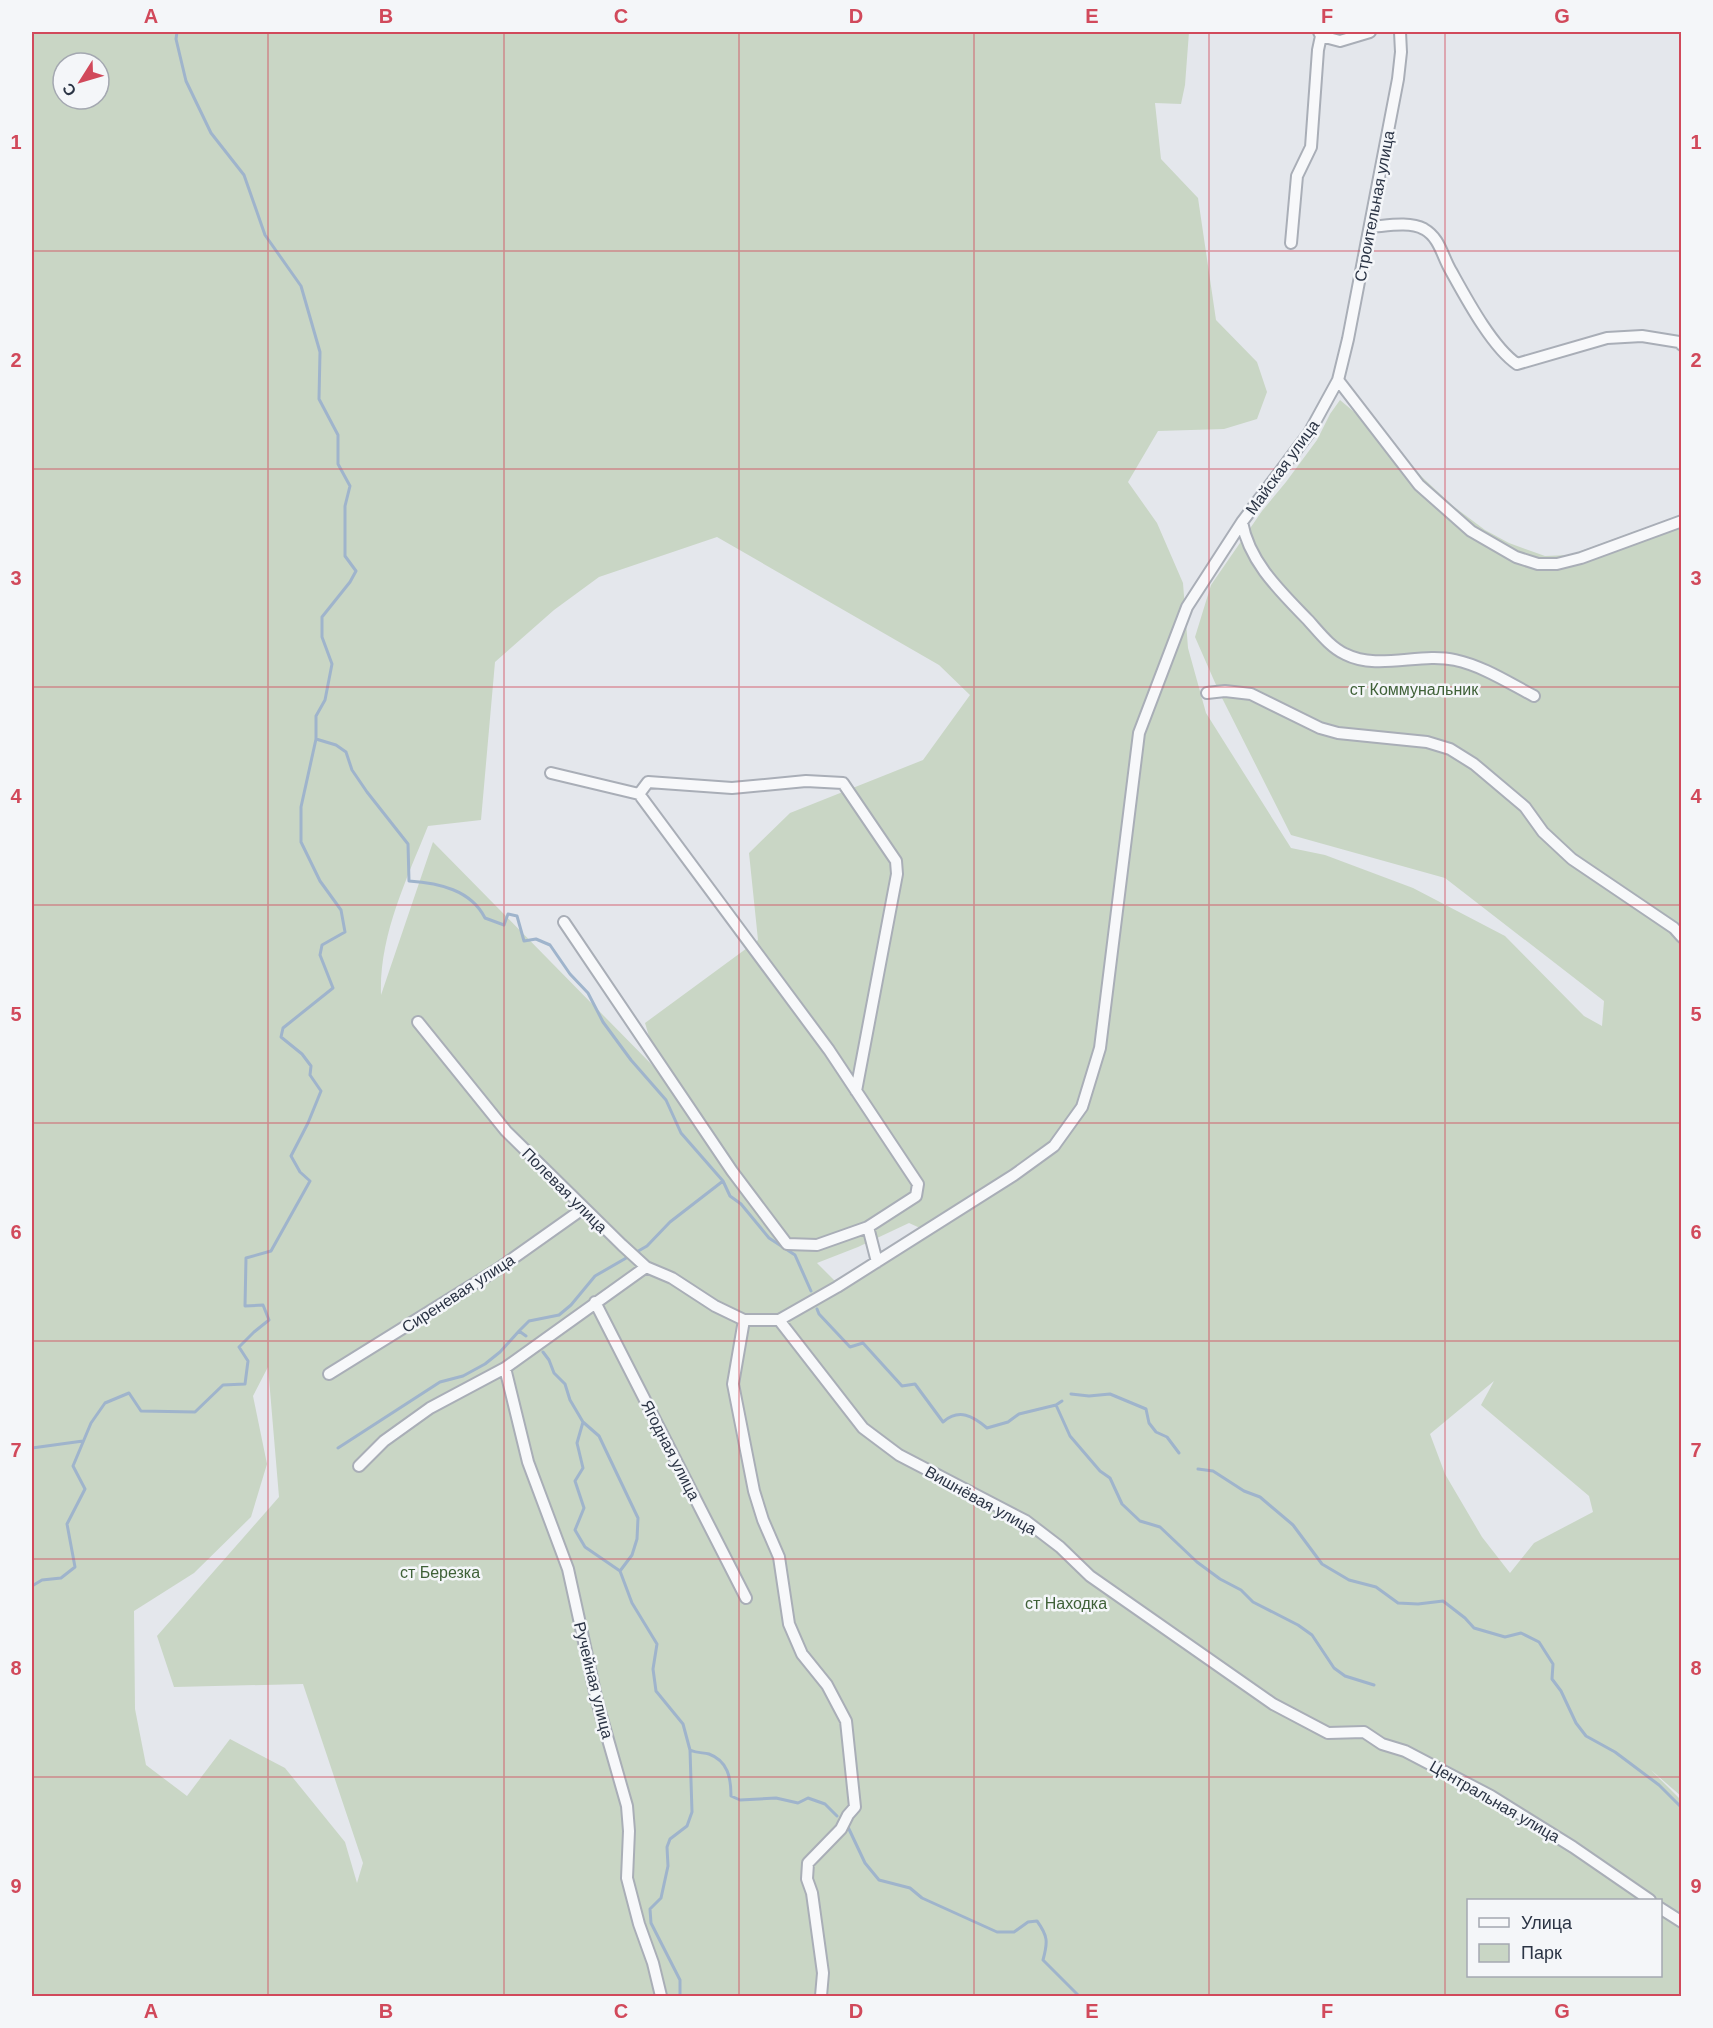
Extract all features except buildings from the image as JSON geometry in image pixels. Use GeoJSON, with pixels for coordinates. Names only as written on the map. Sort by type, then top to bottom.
{"type":"FeatureCollection","features":[{"type":"Feature","properties":{"kind":"street"},"geometry":{"type":"LineString","coordinates":[[1291,243],[1297,176],[1311,147],[1320,34],[1340,41],[1370,32]]}},
{"type":"Feature","properties":{"kind":"street","name":"Строительная улица"},"geometry":{"type":"LineString","coordinates":[[1338,380],[1398,79],[1401,52],[1400,32]]}},
{"type":"Feature","properties":{"kind":"street"},"geometry":{"type":"LineString","coordinates":[[1370,227],[1397,225],[1423,228],[1436,238],[1449,269],[1481,321],[1506,356],[1517,364],[1607,338],[1642,336],[1679,342],[1682,345]]}},
{"type":"Feature","properties":{"kind":"street"},"geometry":{"type":"LineString","coordinates":[[1338,380],[1419,485],[1471,531],[1516,556],[1538,564],[1557,564],[1581,558],[1682,521]]}},
{"type":"Feature","properties":{"kind":"street","name":"Майская улица"},"geometry":{"type":"LineString","coordinates":[[779,1320],[877,1262],[1014,1175],[1054,1146],[1082,1107],[1100,1048],[1139,733],[1187,607],[1242,522],[1309,434],[1338,380]]}},
{"type":"Feature","properties":{"kind":"street","name":"Майская улица"},"geometry":{"type":"LineString","coordinates":[[1242,522],[1245,537],[1272,581],[1327,641],[1346,654],[1379,661],[1428,657],[1454,660],[1477,667],[1534,696]]}},
{"type":"Feature","properties":{"kind":"street"},"geometry":{"type":"LineString","coordinates":[[1207,693],[1225,691],[1251,694],[1320,728],[1338,733],[1427,742],[1450,749],[1474,764],[1525,807],[1543,832],[1572,859],[1674,928],[1682,937]]}},
{"type":"Feature","properties":{"kind":"street"},"geometry":{"type":"LineString","coordinates":[[551,773],[639,794],[823,1041],[918,1184],[916,1196],[868,1227],[817,1245],[787,1244],[732,1171],[564,922]]}},
{"type":"Feature","properties":{"kind":"street"},"geometry":{"type":"LineString","coordinates":[[639,794],[648,782],[732,788],[806,781],[843,783],[896,861],[897,874],[856,1091]]}},
{"type":"Feature","properties":{"kind":"street","name":"Полевая улица"},"geometry":{"type":"LineString","coordinates":[[418,1022],[506,1131],[642,1264],[672,1278],[715,1306],[744,1320]]}},
{"type":"Feature","properties":{"kind":"street","name":"Сиреневая улица"},"geometry":{"type":"LineString","coordinates":[[329,1374],[498,1269],[584,1208]]}},
{"type":"Feature","properties":{"kind":"street"},"geometry":{"type":"LineString","coordinates":[[868,1227],[877,1262]]}},
{"type":"Feature","properties":{"kind":"street"},"geometry":{"type":"LineString","coordinates":[[359,1466],[384,1441],[430,1408],[505,1368],[595,1302],[642,1264]]}},
{"type":"Feature","properties":{"kind":"street","name":"Ягодная улица"},"geometry":{"type":"LineString","coordinates":[[595,1302],[746,1598]]}},
{"type":"Feature","properties":{"kind":"street"},"geometry":{"type":"LineString","coordinates":[[779,1320],[744,1320],[733,1384],[754,1491],[763,1520],[779,1557],[789,1624],[802,1654],[827,1685],[846,1721],[855,1807],[841,1829],[808,1863],[807,1879],[812,1893],[823,1973],[821,1996]]}},
{"type":"Feature","properties":{"kind":"street","name":"Вишнёвая улица"},"geometry":{"type":"LineString","coordinates":[[779,1320],[863,1428],[881,1442],[899,1455],[1026,1521],[1060,1547],[1090,1576],[1154,1621],[1273,1704],[1328,1733]]}},
{"type":"Feature","properties":{"kind":"street","name":"Ручейная улица"},"geometry":{"type":"LineString","coordinates":[[505,1368],[528,1462],[568,1569],[597,1701],[627,1806],[629,1831],[627,1878],[661,1996]]}},
{"type":"Feature","properties":{"kind":"street","name":"Центральная улица"},"geometry":{"type":"LineString","coordinates":[[1328,1733],[1364,1732],[1382,1744],[1405,1751],[1434,1766],[1491,1796],[1573,1847],[1649,1899]]}},
{"type":"Feature","properties":{"kind":"street"},"geometry":{"type":"LineString","coordinates":[[1662,1909],[1682,1922]]}},
{"type":"Feature","properties":{"kind":"green space"},"geometry":{"type":"Polygon","coordinates":[[[32,32],[1189,32],[1185,85],[1181,104],[1155,103],[1161,159],[1198,198],[1216,320],[1257,362],[1267,392],[1257,419],[1224,429],[1158,431],[1128,482],[1157,523],[1183,583],[1188,648],[1206,713],[1291,848],[1325,855],[1413,888],[1505,936],[1584,1016],[1602,1026],[1604,1001],[1445,878],[1291,835],[1220,694],[1195,637],[1211,585],[1262,511],[1317,440],[1340,400],[1398,449],[1422,477],[1453,506],[1485,530],[1509,543],[1545,556],[1570,555],[1633,532],[1681,518],[1681,1796],[1651,1770],[1681,1800],[1681,1996],[32,1996],[32,32]],[[717,537],[599,577],[554,610],[495,662],[481,820],[428,826],[389,930],[384,951],[381,995],[433,842],[660,1073],[645,1023],[758,940],[749,853],[790,813],[923,760],[970,695],[939,665],[717,537]],[[909,1223],[817,1263],[836,1282],[920,1228],[909,1223]],[[268,1367],[253,1396],[267,1464],[251,1517],[194,1573],[134,1611],[135,1709],[146,1765],[187,1796],[230,1739],[285,1768],[345,1842],[357,1883],[363,1863],[303,1684],[174,1687],[157,1636],[279,1497],[268,1367]],[[1494,1381],[1430,1434],[1445,1474],[1482,1537],[1510,1573],[1534,1543],[1593,1512],[1589,1496],[1481,1405],[1494,1381]]]}},
{"type":"Feature","properties":{"kind":"waterway"},"geometry":{"type":"LineString","coordinates":[[32,1586],[42,1580],[61,1578],[75,1567],[67,1524],[85,1489],[73,1466],[91,1423],[105,1403],[129,1393],[141,1411],[195,1412],[223,1385],[245,1384],[248,1361],[239,1347],[269,1320],[263,1305],[245,1306],[246,1258],[271,1251],[310,1181],[300,1172],[291,1156],[321,1091],[310,1075],[311,1066],[302,1054],[281,1037],[283,1028],[333,988],[320,955],[322,945],[345,932],[341,910],[320,881],[301,842],[301,807],[316,739],[316,716],[325,700],[332,664],[322,637],[322,617],[356,571],[345,556],[345,506],[350,486],[338,464],[338,435],[319,399],[320,352],[301,286],[265,235],[244,175],[211,133],[186,81],[176,39],[177,32]]}},
{"type":"Feature","properties":{"kind":"waterway"},"geometry":{"type":"LineString","coordinates":[[316,739],[336,745],[346,752],[352,770],[408,844],[409,881],[443,886],[453,890],[471,901],[485,918],[504,925],[508,914],[517,916],[524,941],[536,939],[550,945],[570,974],[588,993],[603,1022],[631,1060],[666,1100],[681,1133],[723,1181],[730,1196],[741,1204],[769,1238],[795,1255],[811,1291]]}},
{"type":"Feature","properties":{"kind":"waterway"},"geometry":{"type":"LineString","coordinates":[[526,1336],[519,1331],[529,1321],[559,1315],[571,1305],[595,1276],[647,1246],[670,1222],[723,1181]]}},
{"type":"Feature","properties":{"kind":"waterway"},"geometry":{"type":"LineString","coordinates":[[817,1309],[850,1347],[863,1343],[902,1386],[915,1384],[943,1422],[955,1415],[966,1415],[987,1428],[1008,1422],[1019,1414],[1056,1405],[1062,1401]]}},
{"type":"Feature","properties":{"kind":"waterway"},"geometry":{"type":"LineString","coordinates":[[338,1448],[440,1382],[463,1376],[485,1364],[500,1352],[519,1331]]}},
{"type":"Feature","properties":{"kind":"waterway"},"geometry":{"type":"LineString","coordinates":[[543,1352],[554,1373],[565,1384],[570,1400],[583,1422],[577,1443],[583,1468],[575,1481],[584,1508],[575,1530],[585,1547],[620,1571],[632,1603],[657,1644],[653,1669],[656,1691],[683,1724],[690,1750],[709,1754],[720,1761],[729,1777],[731,1796],[740,1800],[776,1798],[798,1803],[808,1798],[825,1804],[837,1816]]}},
{"type":"Feature","properties":{"kind":"waterway"},"geometry":{"type":"LineString","coordinates":[[1071,1394],[1089,1396],[1110,1394],[1146,1409],[1149,1423],[1156,1432],[1167,1437],[1179,1453]]}},
{"type":"Feature","properties":{"kind":"waterway"},"geometry":{"type":"LineString","coordinates":[[1056,1405],[1070,1436],[1100,1471],[1110,1478],[1122,1504],[1140,1521],[1160,1527],[1197,1562],[1220,1579],[1241,1590],[1253,1602],[1298,1625],[1312,1635],[1334,1668],[1345,1676],[1374,1685]]}},
{"type":"Feature","properties":{"kind":"waterway"},"geometry":{"type":"LineString","coordinates":[[583,1422],[599,1436],[638,1518],[637,1539],[632,1555],[620,1571]]}},
{"type":"Feature","properties":{"kind":"waterway"},"geometry":{"type":"LineString","coordinates":[[32,1448],[83,1441]]}},
{"type":"Feature","properties":{"kind":"waterway"},"geometry":{"type":"LineString","coordinates":[[1198,1469],[1213,1471],[1244,1491],[1260,1497],[1293,1525],[1322,1564],[1349,1580],[1376,1587],[1398,1603],[1418,1604],[1443,1601],[1474,1628],[1505,1637],[1521,1633],[1539,1642],[1553,1664],[1552,1679],[1561,1691],[1576,1723],[1586,1736],[1615,1752],[1659,1785],[1682,1808]]}},
{"type":"Feature","properties":{"kind":"waterway"},"geometry":{"type":"LineString","coordinates":[[680,1996],[680,1980],[651,1923],[650,1909],[661,1898],[668,1866],[667,1847],[670,1839],[687,1826],[692,1812],[690,1750]]}},
{"type":"Feature","properties":{"kind":"waterway"},"geometry":{"type":"LineString","coordinates":[[848,1827],[865,1863],[879,1880],[910,1888],[922,1898],[997,1932],[1014,1932],[1028,1922],[1037,1921],[1046,1939],[1043,1960],[1079,1996]]}},
{"type":"Feature","properties":{"kind":"waterway"},"geometry":{"type":"LineString","coordinates":[[1125,1996],[1130,1996]]}},
{"type":"Feature","properties":{"kind":"park label","name":"ст Коммунальник"},"geometry":{"type":"Point","coordinates":[1414,689]}},
{"type":"Feature","properties":{"kind":"park label","name":"ст Березка"},"geometry":{"type":"Point","coordinates":[440,1572]}},
{"type":"Feature","properties":{"kind":"park label","name":"ст Находка"},"geometry":{"type":"Point","coordinates":[1066,1603]}}]}
